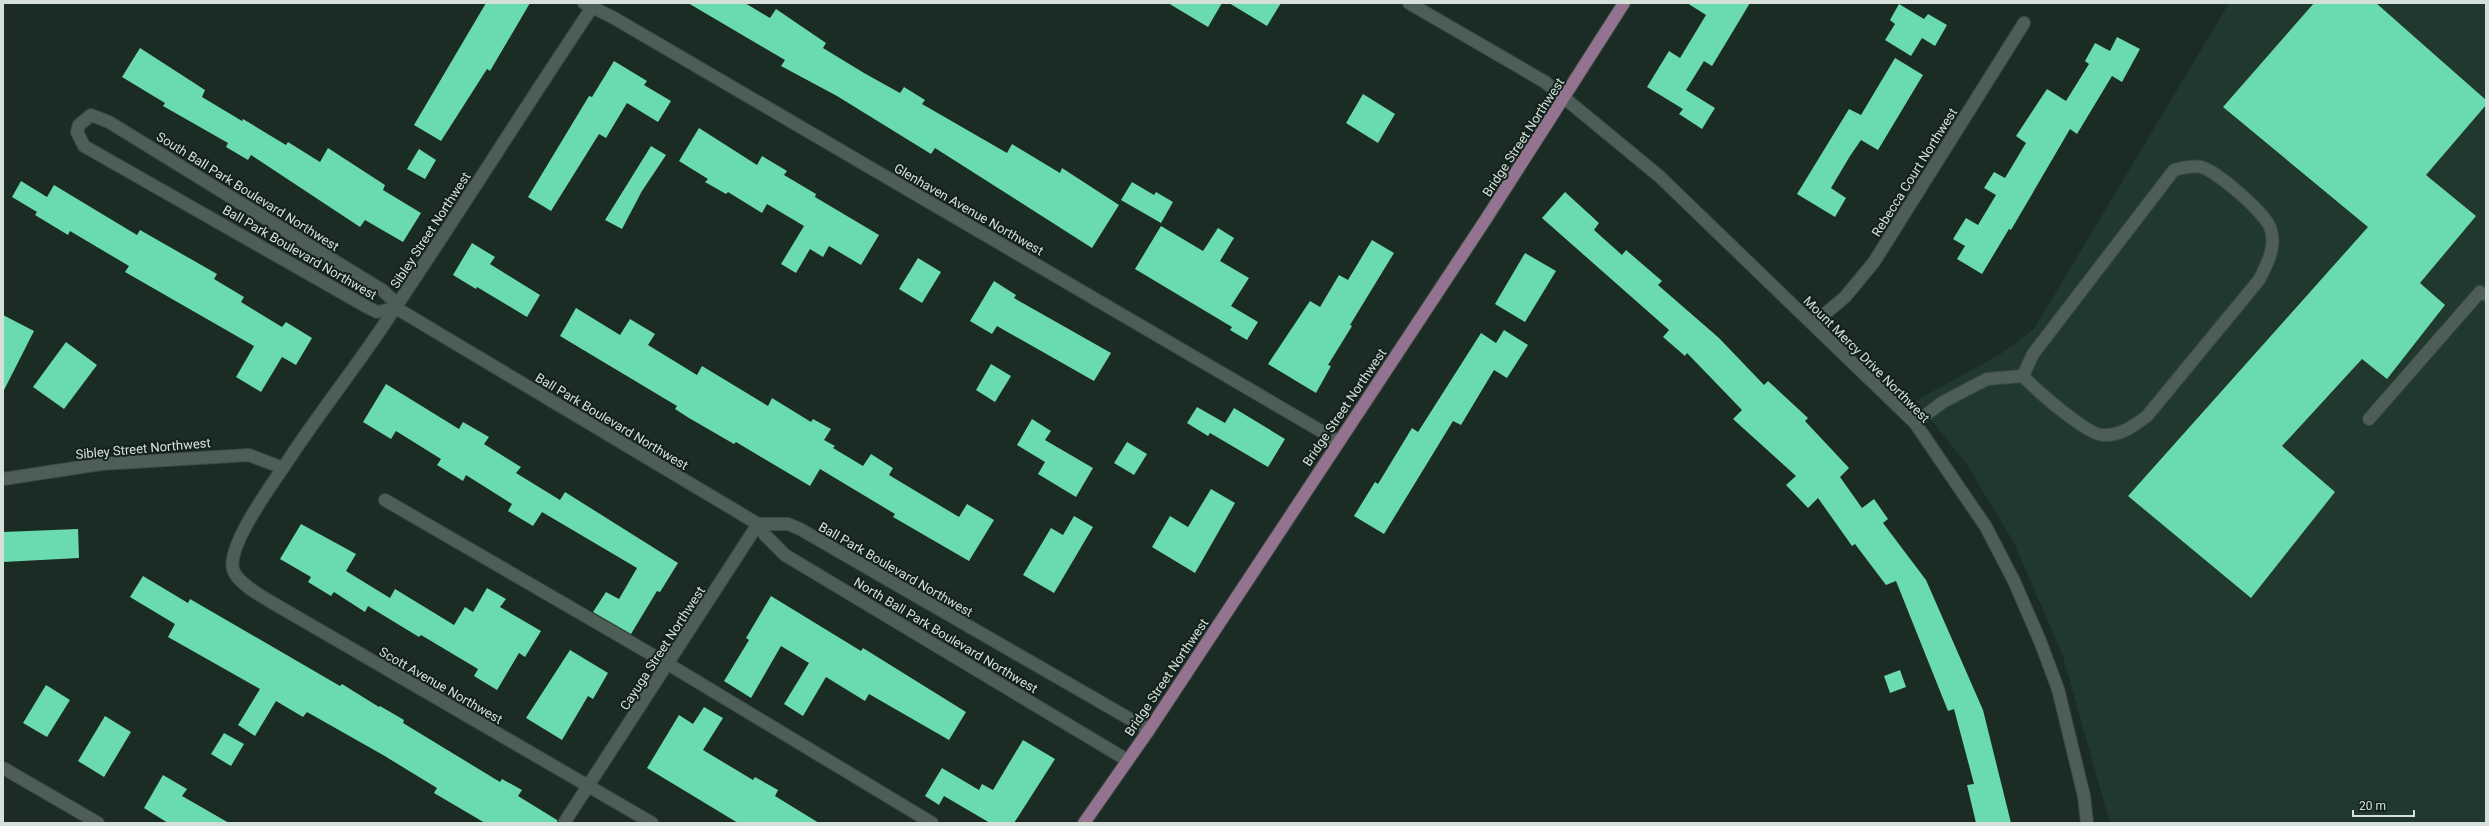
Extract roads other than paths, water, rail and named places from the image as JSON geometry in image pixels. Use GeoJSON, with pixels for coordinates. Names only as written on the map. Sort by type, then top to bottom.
{"type":"FeatureCollection","features":[{"type":"Feature","properties":{"kind":"main road","name":"Bridge Street Northwest"},"geometry":{"type":"LineString","coordinates":[[1084,823],[1149,730],[1564,98],[1624,3]]}},
{"type":"Feature","properties":{"kind":"street","name":"Mount Mercy Drive Northwest"},"geometry":{"type":"LineString","coordinates":[[1409,3],[1545,82],[1659,176],[1915,423],[1986,527],[2014,580],[2040,641],[2058,689],[2084,796],[2088,823]]}},
{"type":"Feature","properties":{"kind":"street","name":"Sibley Street Northwest"},"geometry":{"type":"LineString","coordinates":[[234,558],[242,532],[283,468],[396,308],[590,5]]}},
{"type":"Feature","properties":{"kind":"street","name":"Glenhaven Avenue Northwest"},"geometry":{"type":"LineString","coordinates":[[590,5],[1338,441]]}},
{"type":"Feature","properties":{"kind":"street","name":"Rebecca Court Northwest"},"geometry":{"type":"LineString","coordinates":[[1813,324],[1845,297],[1874,262],[2024,24]]}},
{"type":"Feature","properties":{"kind":"street","name":"South Ball Park Boulevard Northwest"},"geometry":{"type":"LineString","coordinates":[[79,125],[91,115],[109,122],[382,290],[393,300],[396,308]]}},
{"type":"Feature","properties":{"kind":"street","name":"Ball Park Boulevard Northwest"},"geometry":{"type":"LineString","coordinates":[[79,125],[77,132],[84,146],[367,307],[377,312],[396,308],[758,524],[788,524],[800,529],[1149,730]]}},
{"type":"Feature","properties":{"kind":"street"},"geometry":{"type":"LineString","coordinates":[[2187,167],[2201,167],[2215,175],[2262,214],[2271,228],[2273,243],[2269,261],[2259,280],[2147,416],[2132,428],[2115,434],[2101,435],[2080,425],[2032,387],[2023,376],[2033,354],[2174,170],[2187,167]]}},
{"type":"Feature","properties":{"kind":"street"},"geometry":{"type":"LineString","coordinates":[[2369,419],[2480,292],[2486,296]]}},
{"type":"Feature","properties":{"kind":"street"},"geometry":{"type":"LineString","coordinates":[[1915,423],[1944,402],[1987,379],[2023,376]]}},
{"type":"Feature","properties":{"kind":"street","name":"Sibley Street Northwest"},"geometry":{"type":"LineString","coordinates":[[3,478],[101,464],[249,455],[283,468]]}},
{"type":"Feature","properties":{"kind":"street"},"geometry":{"type":"LineString","coordinates":[[385,500],[668,664],[932,823]]}},
{"type":"Feature","properties":{"kind":"street","name":"Cayuga Street Northwest"},"geometry":{"type":"LineString","coordinates":[[564,823],[580,797],[590,787],[758,524]]}},
{"type":"Feature","properties":{"kind":"street","name":"North Ball Park Boulevard Northwest"},"geometry":{"type":"LineString","coordinates":[[758,524],[764,535],[786,555],[1127,760]]}},
{"type":"Feature","properties":{"kind":"street","name":"Scott Avenue Northwest"},"geometry":{"type":"LineString","coordinates":[[234,558],[233,569],[241,580],[256,592],[652,823]]}},
{"type":"Feature","properties":{"kind":"street"},"geometry":{"type":"LineString","coordinates":[[3,768],[98,823]]}}]}
